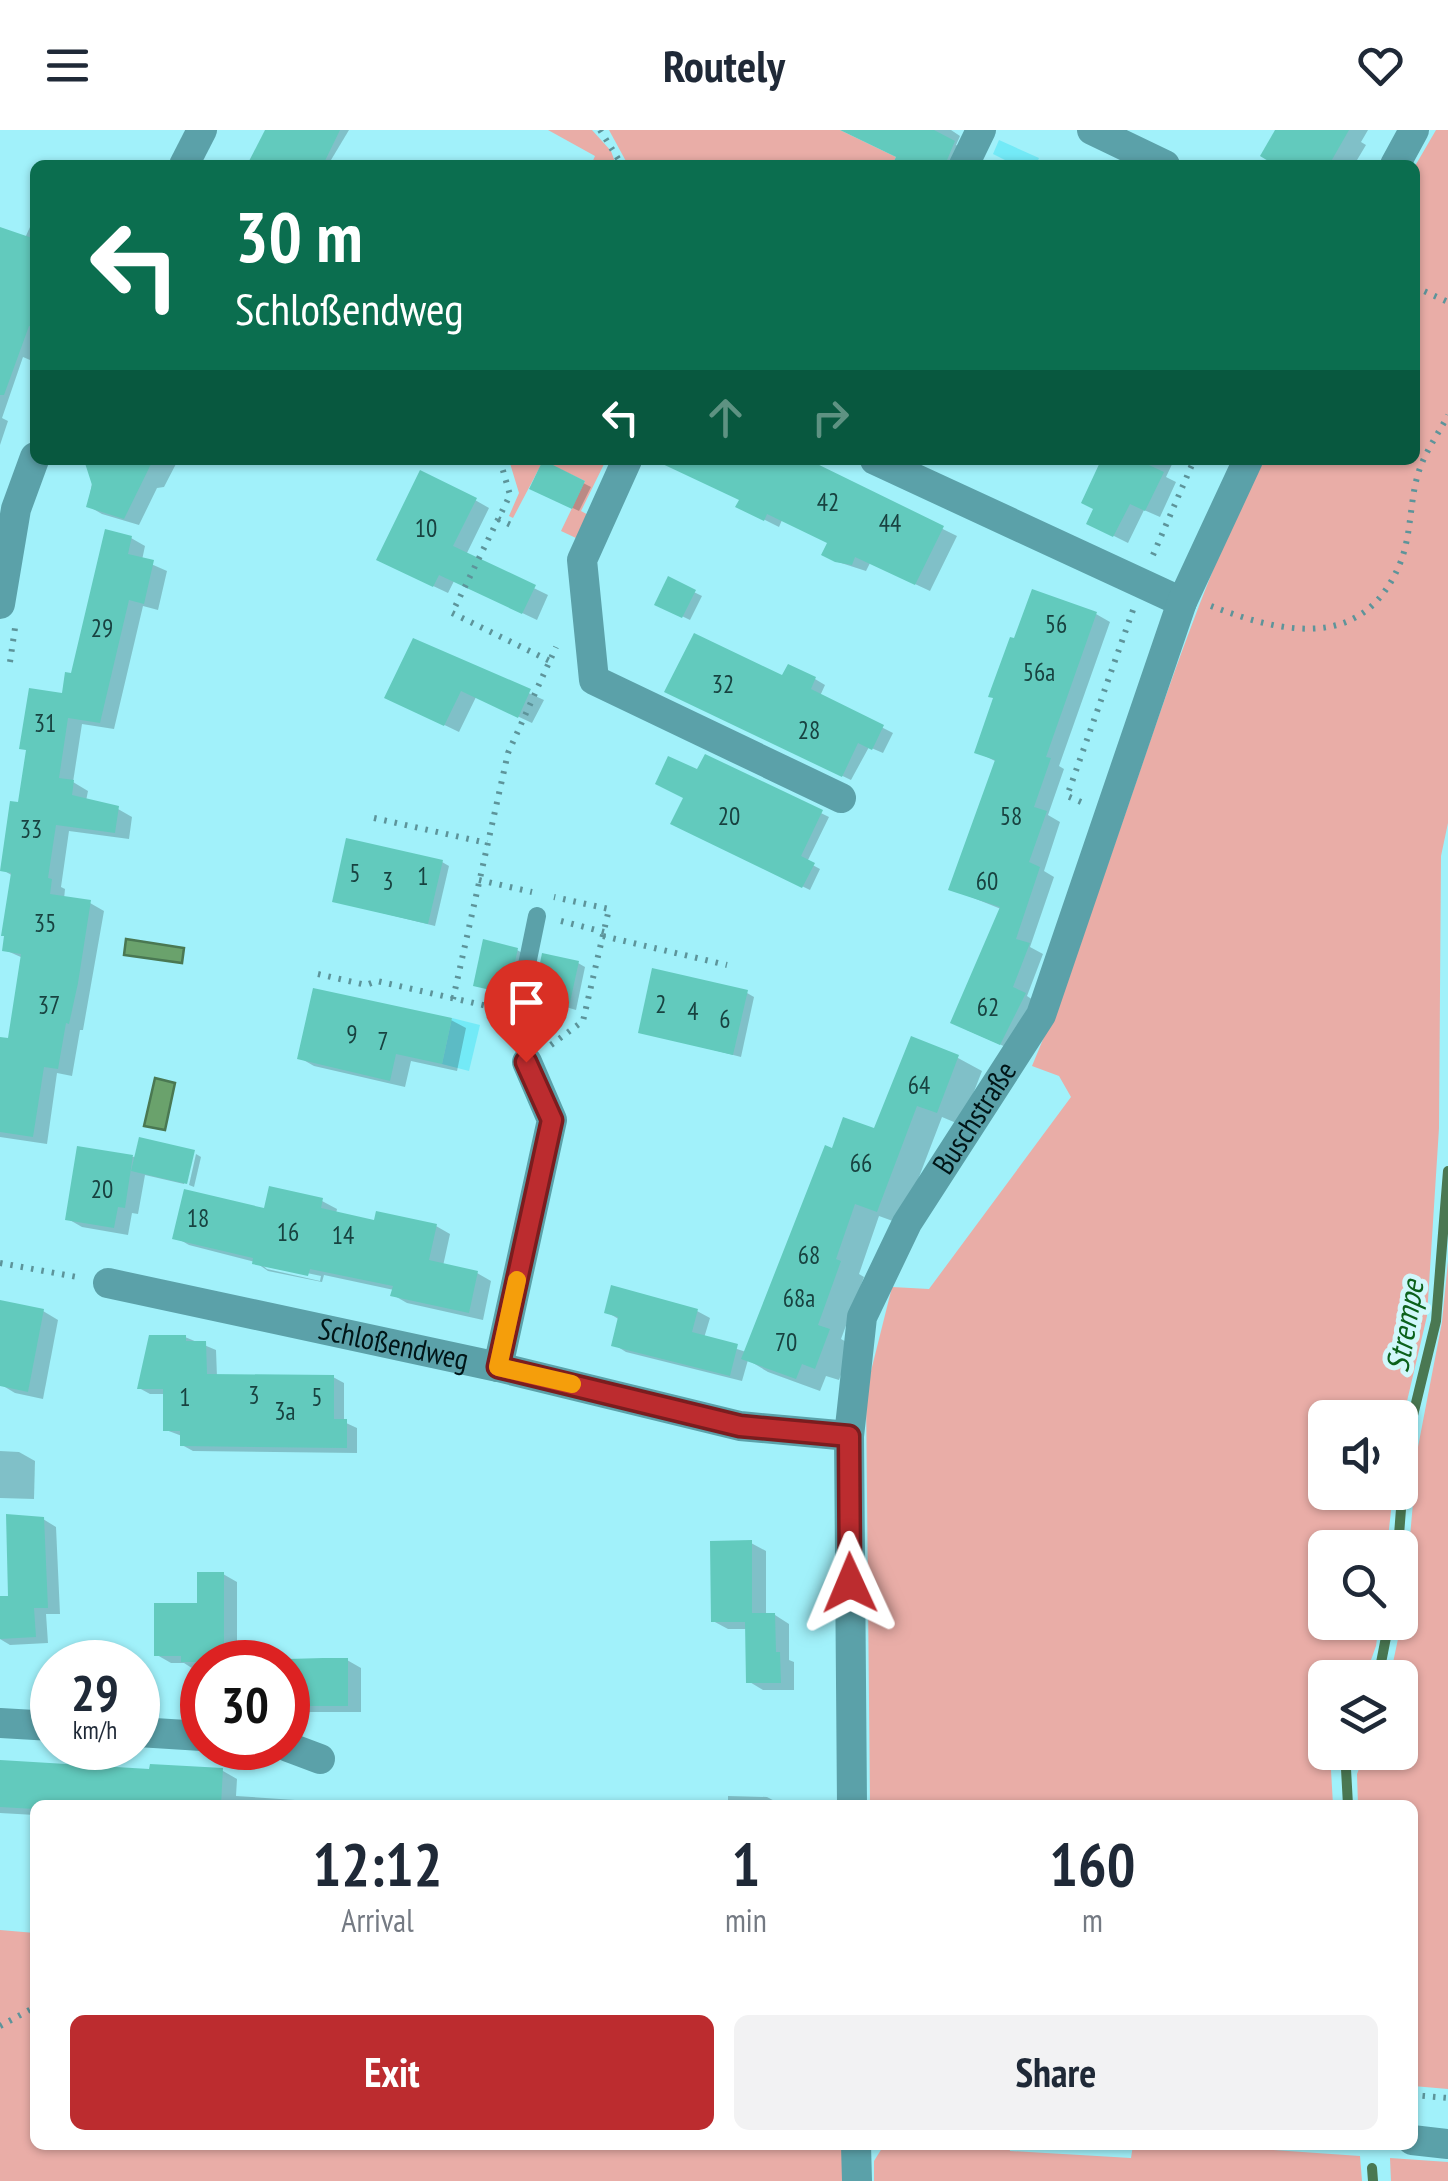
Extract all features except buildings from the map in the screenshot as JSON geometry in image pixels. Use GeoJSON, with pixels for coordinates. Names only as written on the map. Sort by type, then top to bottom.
{"type":"FeatureCollection","features":[{"type":"Feature","properties":{"kind":"street"},"geometry":{"type":"LineString","coordinates":[[187,160],[202,130]]}},
{"type":"Feature","properties":{"kind":"street"},"geometry":{"type":"LineString","coordinates":[[966,160],[981,130]]}},
{"type":"Feature","properties":{"kind":"street"},"geometry":{"type":"LineString","coordinates":[[1092,130],[1155,160]]}},
{"type":"Feature","properties":{"kind":"street"},"geometry":{"type":"LineString","coordinates":[[1398,160],[1414,130]]}},
{"type":"Feature","properties":{"kind":"street"},"geometry":{"type":"LineString","coordinates":[[0,604],[8,507],[31,465]]}},
{"type":"Feature","properties":{"kind":"street"},"geometry":{"type":"LineString","coordinates":[[625,465],[582,560],[594,680],[841,798]]}},
{"type":"Feature","properties":{"kind":"street"},"geometry":{"type":"LineString","coordinates":[[886,465],[1182,602]]}},
{"type":"Feature","properties":{"kind":"street","name":"Buschstraße"},"geometry":{"type":"LineString","coordinates":[[852,1800],[849,1436],[862,1317],[907,1223],[1040,1015],[1182,602],[1246,465]]}},
{"type":"Feature","properties":{"kind":"street"},"geometry":{"type":"LineString","coordinates":[[498,1367],[552,1120],[526,1062]]}},
{"type":"Feature","properties":{"kind":"street","name":"Schloßendweg"},"geometry":{"type":"LineString","coordinates":[[108,1282],[498,1367],[740,1426],[849,1436]]}},
{"type":"Feature","properties":{"kind":"street"},"geometry":{"type":"LineString","coordinates":[[0,1723],[30,1725]]}},
{"type":"Feature","properties":{"kind":"street"},"geometry":{"type":"LineString","coordinates":[[310,1755],[320,1759]]}},
{"type":"Feature","properties":{"kind":"street"},"geometry":{"type":"LineString","coordinates":[[1418,2141],[1448,2144]]}},
{"type":"Feature","properties":{"kind":"street"},"geometry":{"type":"LineString","coordinates":[[856,2150],[857,2181]]}},
{"type":"Feature","properties":{"kind":"lane"},"geometry":{"type":"LineString","coordinates":[[526,1062],[516,1013],[537,916]]}},
{"type":"Feature","properties":{"kind":"path"},"geometry":{"type":"LineString","coordinates":[[600,130],[619,160]]}},
{"type":"Feature","properties":{"kind":"path"},"geometry":{"type":"LineString","coordinates":[[1420,289],[1448,302]]}},
{"type":"Feature","properties":{"kind":"path"},"geometry":{"type":"LineString","coordinates":[[1182,602],[1211,606],[1292,630],[1330,627],[1363,612],[1384,590],[1400,562],[1421,464],[1448,415]]}},
{"type":"Feature","properties":{"kind":"path"},"geometry":{"type":"LineString","coordinates":[[501,465],[510,495],[452,614],[550,661]]}},
{"type":"Feature","properties":{"kind":"path"},"geometry":{"type":"LineString","coordinates":[[1148,567],[1192,465]]}},
{"type":"Feature","properties":{"kind":"path"},"geometry":{"type":"LineString","coordinates":[[498,519],[510,525]]}},
{"type":"Feature","properties":{"kind":"path"},"geometry":{"type":"LineString","coordinates":[[1092,806],[1067,796],[1135,604]]}},
{"type":"Feature","properties":{"kind":"path"},"geometry":{"type":"LineString","coordinates":[[453,999],[508,753],[563,631],[588,627]]}},
{"type":"Feature","properties":{"kind":"path"},"geometry":{"type":"LineString","coordinates":[[374,818],[487,843]]}},
{"type":"Feature","properties":{"kind":"path"},"geometry":{"type":"LineString","coordinates":[[537,916],[604,932]]}},
{"type":"Feature","properties":{"kind":"path"},"geometry":{"type":"LineString","coordinates":[[526,1062],[584,1021],[603,936],[728,965]]}},
{"type":"Feature","properties":{"kind":"path"},"geometry":{"type":"LineString","coordinates":[[318,974],[366,985],[377,981],[516,1013]]}},
{"type":"Feature","properties":{"kind":"path"},"geometry":{"type":"LineString","coordinates":[[0,1263],[108,1282]]}},
{"type":"Feature","properties":{"kind":"path"},"geometry":{"type":"LineString","coordinates":[[0,2026],[30,2010]]}},
{"type":"Feature","properties":{"kind":"path"},"geometry":{"type":"LineString","coordinates":[[1418,2095],[1448,2098]]}},
{"type":"Feature","properties":{"kind":"shaded area"},"geometry":{"type":"Polygon","coordinates":[[[548,130],[592,130],[614,160],[593,160],[595,156],[548,130]]]}},
{"type":"Feature","properties":{"kind":"shaded area"},"geometry":{"type":"Polygon","coordinates":[[[609,130],[840,130],[896,157],[894,160],[625,160],[609,130]]]}},
{"type":"Feature","properties":{"kind":"shaded area"},"geometry":{"type":"Polygon","coordinates":[[[1436,130],[1448,130],[1448,823],[1441,856],[1439,1128],[1427,1316],[1407,1400],[1308,1400],[1308,1510],[1391,1510],[1389,1530],[1308,1530],[1308,1640],[1377,1640],[1371,1660],[1308,1660],[1308,1770],[1331,1770],[1333,1800],[870,1800],[866,1391],[892,1287],[929,1289],[1071,1097],[1059,1076],[1032,1066],[1198,609],[1259,465],[1420,465],[1420,160],[1436,130]]]}},
{"type":"Feature","properties":{"kind":"shaded area"},"geometry":{"type":"Polygon","coordinates":[[[999,140],[1039,158],[1005,160],[993,154],[999,140]]]}},
{"type":"Feature","properties":{"kind":"shaded area"},"geometry":{"type":"Polygon","coordinates":[[[511,465],[541,465],[513,518],[509,516],[519,493],[511,465]]]}},
{"type":"Feature","properties":{"kind":"shaded area"},"geometry":{"type":"Polygon","coordinates":[[[551,465],[604,465],[581,511],[592,517],[576,538],[561,531],[585,481],[551,465]]]}},
{"type":"Feature","properties":{"kind":"shaded area"},"geometry":{"type":"Polygon","coordinates":[[[126,939],[184,948],[182,963],[124,955],[126,939]]]}},
{"type":"Feature","properties":{"kind":"shaded area"},"geometry":{"type":"Polygon","coordinates":[[[452,1018],[480,1025],[469,1071],[442,1064],[452,1018]]]}},
{"type":"Feature","properties":{"kind":"shaded area"},"geometry":{"type":"Polygon","coordinates":[[[155,1078],[175,1083],[165,1130],[144,1126],[155,1078]]]}},
{"type":"Feature","properties":{"kind":"shaded area"},"geometry":{"type":"Polygon","coordinates":[[[1448,1261],[1448,2089],[1418,2086],[1418,1800],[1358,1800],[1359,1770],[1418,1770],[1418,1660],[1394,1660],[1398,1640],[1418,1640],[1418,1530],[1411,1530],[1412,1510],[1418,1510],[1418,1447],[1442,1322],[1448,1261]]]}},
{"type":"Feature","properties":{"kind":"shaded area"},"geometry":{"type":"Polygon","coordinates":[[[0,1930],[30,1933],[30,2150],[847,2150],[847,2181],[0,2181],[0,1930]]]}},
{"type":"Feature","properties":{"kind":"shaded area"},"geometry":{"type":"Polygon","coordinates":[[[881,2150],[1010,2150],[1131,2158],[1132,2150],[1273,2150],[1360,2156],[1362,2181],[874,2181],[874,2161],[881,2150]]]}},
{"type":"Feature","properties":{"kind":"shaded area"},"geometry":{"type":"Polygon","coordinates":[[[1390,2158],[1448,2162],[1448,2181],[1391,2181],[1390,2158]]]}},
{"type":"Feature","properties":{"kind":"waterway","name":"Strempe"},"geometry":{"type":"LineString","coordinates":[[1399,1530],[1406,1444],[1436,1321],[1448,1171]]}},
{"type":"Feature","properties":{"kind":"waterway","name":"Strempe"},"geometry":{"type":"LineString","coordinates":[[1382,1660],[1385,1640]]}},
{"type":"Feature","properties":{"kind":"waterway","name":"Strempe"},"geometry":{"type":"LineString","coordinates":[[1346,1770],[1348,1800]]}},
{"type":"Feature","properties":{"kind":"waterway","name":"Strempe"},"geometry":{"type":"LineString","coordinates":[[1372,2168],[1373,2181]]}},
{"type":"Feature","properties":{"kind":"slow traffic"},"geometry":{"type":"LineString","coordinates":[[517,1280],[498,1367],[572,1384]]}},
{"type":"Feature","properties":{"kind":"route"},"geometry":{"type":"LineString","coordinates":[[526,1062],[552,1120],[498,1367],[740,1426],[849,1436],[850,1583]]}}]}
